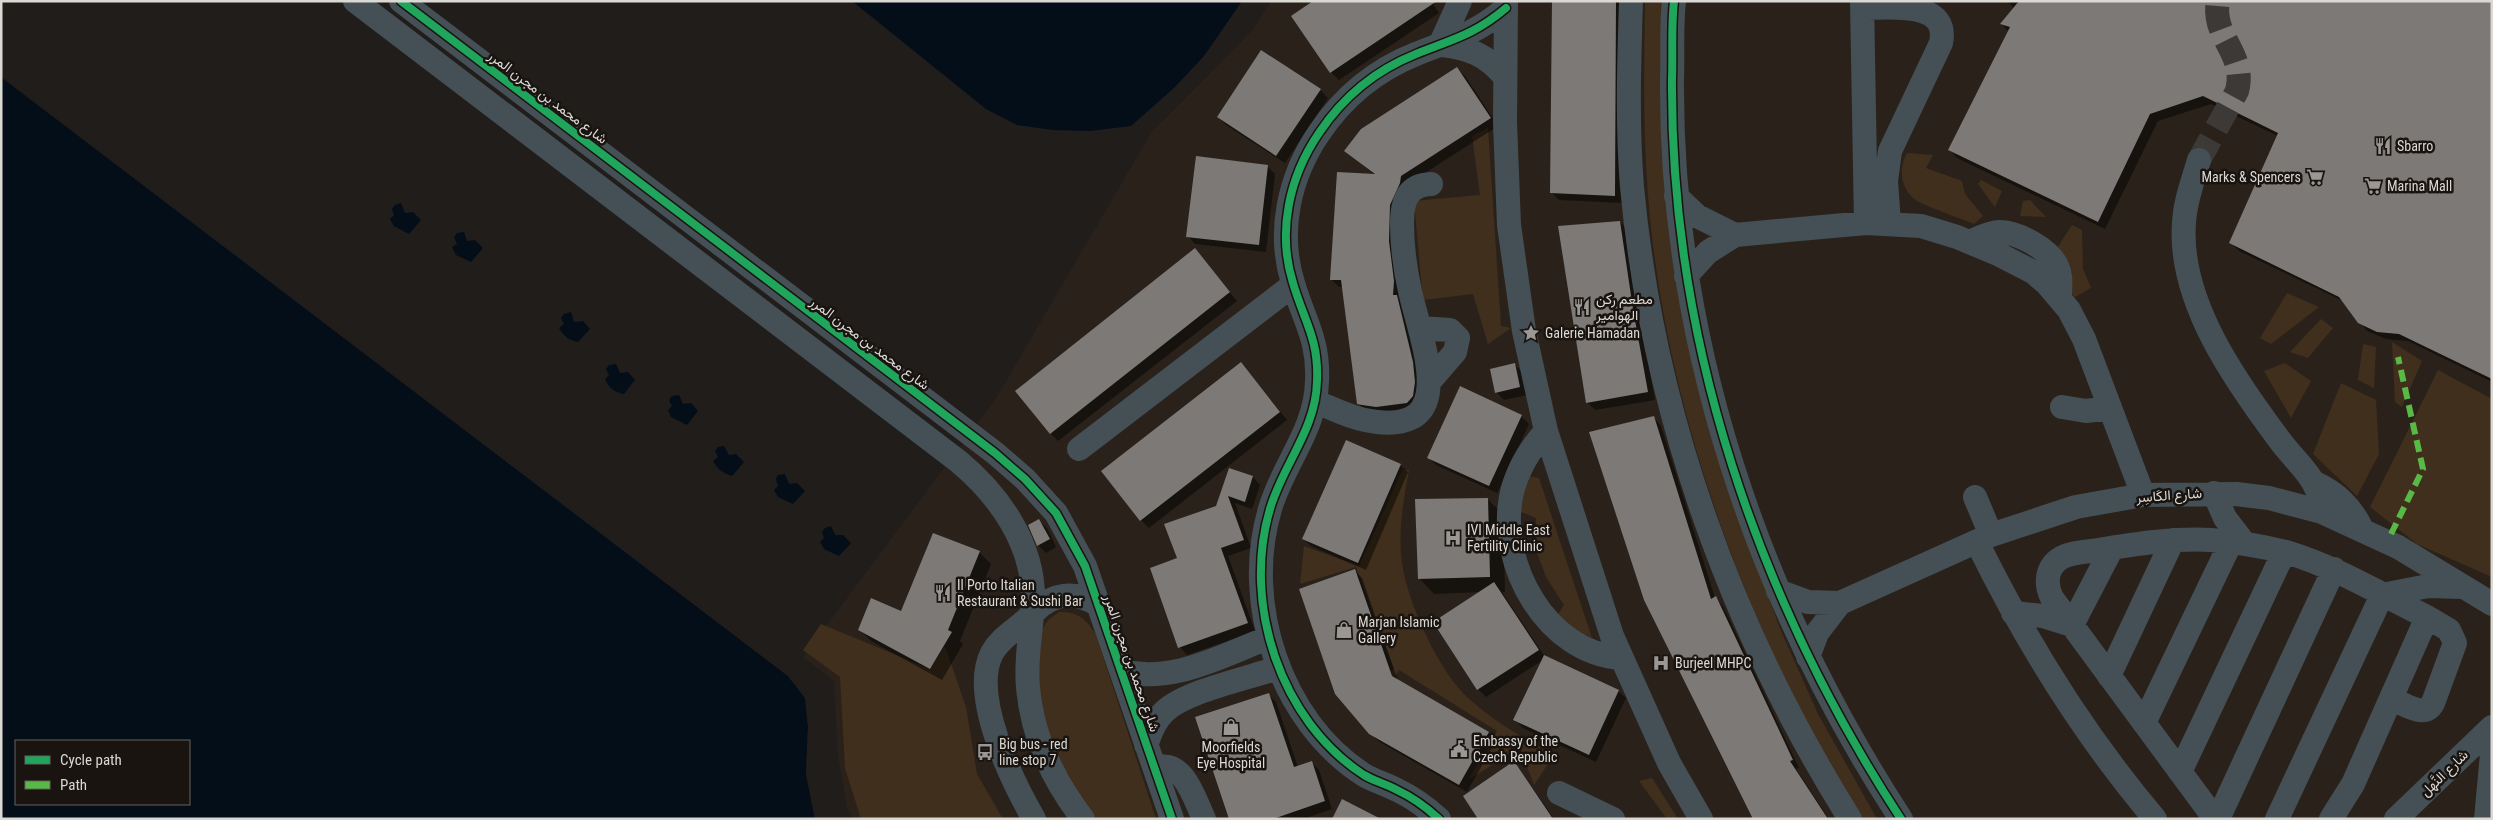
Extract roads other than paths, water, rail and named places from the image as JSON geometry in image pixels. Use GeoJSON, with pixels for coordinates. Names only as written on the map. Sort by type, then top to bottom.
{"type":"FeatureCollection","features":[{"type":"Feature","properties":{"kind":"street"},"geometry":{"type":"LineString","coordinates":[[355,1],[382,9],[958,461],[986,486],[1006,513],[1018,536],[1029,568],[1033,600],[1026,664],[1031,711],[1045,757],[1068,799],[1083,819]]}},
{"type":"Feature","properties":{"kind":"street","name":"شارع محمد بن مجرن المرر"},"geometry":{"type":"LineString","coordinates":[[401,1],[995,454],[1038,491],[1056,513],[1085,566],[1172,819]]}},
{"type":"Feature","properties":{"kind":"street"},"geometry":{"type":"LineString","coordinates":[[1440,45],[1460,1]]}},
{"type":"Feature","properties":{"kind":"street"},"geometry":{"type":"LineString","coordinates":[[1631,1],[1629,105],[1632,188],[1647,304],[1672,414],[1707,525],[1743,616],[1802,738],[1850,819]]}},
{"type":"Feature","properties":{"kind":"street"},"geometry":{"type":"LineString","coordinates":[[1439,819],[1412,798],[1366,776],[1345,760],[1311,724],[1278,668],[1268,638],[1261,576],[1261,556],[1267,518],[1280,482],[1304,438],[1316,402],[1318,381],[1314,339],[1293,286],[1286,242],[1289,200],[1306,154],[1318,134],[1337,109],[1365,82],[1397,62],[1473,32],[1506,5]]}},
{"type":"Feature","properties":{"kind":"street"},"geometry":{"type":"LineString","coordinates":[[1506,5],[1506,174],[1515,275],[1524,332],[1546,431],[1621,658],[1669,763],[1701,819]]}},
{"type":"Feature","properties":{"kind":"street"},"geometry":{"type":"LineString","coordinates":[[1675,5],[1672,115],[1676,196],[1686,276],[1700,350],[1724,439],[1778,591],[1808,657],[1859,751],[1901,819]]}},
{"type":"Feature","properties":{"kind":"street"},"geometry":{"type":"LineString","coordinates":[[1863,5],[1924,9],[1935,16],[1942,28],[1941,43],[1894,140],[1887,166],[1878,223],[1864,125],[1863,5]]}},
{"type":"Feature","properties":{"kind":"street"},"geometry":{"type":"LineString","coordinates":[[1440,45],[1475,52],[1497,66],[1505,77]]}},
{"type":"Feature","properties":{"kind":"street"},"geometry":{"type":"LineString","coordinates":[[1864,125],[1880,130],[1894,140]]}},
{"type":"Feature","properties":{"kind":"street"},"geometry":{"type":"LineString","coordinates":[[2199,160],[2190,189],[2184,224],[2188,265],[2198,303],[2214,339],[2235,376],[2283,444],[2315,482],[2338,496],[2348,506],[2362,529]]}},
{"type":"Feature","properties":{"kind":"street"},"geometry":{"type":"LineString","coordinates":[[1316,402],[1366,420],[1403,420],[1416,415],[1423,409],[1427,401],[1430,381],[1405,265],[1402,211],[1408,194],[1418,186],[1430,184]]}},
{"type":"Feature","properties":{"kind":"street"},"geometry":{"type":"LineString","coordinates":[[1676,196],[1697,216],[1735,235]]}},
{"type":"Feature","properties":{"kind":"street"},"geometry":{"type":"LineString","coordinates":[[1686,276],[1708,252],[1735,235],[1878,223],[1921,226],[1969,242],[1998,232],[2013,234],[2050,256],[2058,266],[2061,278],[2060,297],[2078,324],[2143,496]]}},
{"type":"Feature","properties":{"kind":"street"},"geometry":{"type":"LineString","coordinates":[[1079,449],[1293,286]]}},
{"type":"Feature","properties":{"kind":"street"},"geometry":{"type":"LineString","coordinates":[[1420,328],[1450,330],[1458,338],[1455,352],[1430,381]]}},
{"type":"Feature","properties":{"kind":"street"},"geometry":{"type":"LineString","coordinates":[[2062,408],[2086,410],[2110,408]]}},
{"type":"Feature","properties":{"kind":"street"},"geometry":{"type":"LineString","coordinates":[[1546,431],[1523,462],[1511,497],[1509,532],[1516,566],[1536,604],[1564,636],[1592,652],[1621,658]]}},
{"type":"Feature","properties":{"kind":"street"},"geometry":{"type":"LineString","coordinates":[[2315,482],[2322,512]]}},
{"type":"Feature","properties":{"kind":"street"},"geometry":{"type":"LineString","coordinates":[[1006,513],[1038,491]]}},
{"type":"Feature","properties":{"kind":"street"},"geometry":{"type":"LineString","coordinates":[[2214,493],[2238,543]]}},
{"type":"Feature","properties":{"kind":"street","name":"شارع الكَاسِر"},"geometry":{"type":"LineString","coordinates":[[1778,591],[1808,602],[1840,603],[1984,539],[2076,507],[2143,496],[2214,493],[2269,498],[2322,512],[2398,547],[2492,604]]}},
{"type":"Feature","properties":{"kind":"street"},"geometry":{"type":"LineString","coordinates":[[1975,497],[1984,539],[2013,614],[2058,690],[2090,737],[2155,819]]}},
{"type":"Feature","properties":{"kind":"street"},"geometry":{"type":"LineString","coordinates":[[2109,676],[2173,540]]}},
{"type":"Feature","properties":{"kind":"street"},"geometry":{"type":"LineString","coordinates":[[2334,569],[2216,819],[2048,591],[2050,568],[2061,558],[2068,555],[2173,540],[2238,543],[2284,552],[2334,569],[2449,630],[2455,643],[2433,703],[2429,709],[2421,711],[2391,698]]}},
{"type":"Feature","properties":{"kind":"street"},"geometry":{"type":"LineString","coordinates":[[2144,723],[2238,543]]}},
{"type":"Feature","properties":{"kind":"street"},"geometry":{"type":"LineString","coordinates":[[2072,625],[2112,548]]}},
{"type":"Feature","properties":{"kind":"street"},"geometry":{"type":"LineString","coordinates":[[2180,772],[2284,552]]}},
{"type":"Feature","properties":{"kind":"street"},"geometry":{"type":"LineString","coordinates":[[2382,595],[2428,586],[2462,587]]}},
{"type":"Feature","properties":{"kind":"street","name":"شارع محمد بن مجرن المرر"},"geometry":{"type":"LineString","coordinates":[[1034,819],[1009,772],[999,746],[986,682],[988,662],[1004,637],[1047,601],[1068,595],[1084,598],[1098,605]]}},
{"type":"Feature","properties":{"kind":"street"},"geometry":{"type":"LineString","coordinates":[[2277,819],[2382,595]]}},
{"type":"Feature","properties":{"kind":"street","name":"شارع الكَاسِر"},"geometry":{"type":"LineString","coordinates":[[1808,657],[1821,628],[1840,603]]}},
{"type":"Feature","properties":{"kind":"street"},"geometry":{"type":"LineString","coordinates":[[2013,614],[2043,616],[2072,625]]}},
{"type":"Feature","properties":{"kind":"street"},"geometry":{"type":"LineString","coordinates":[[2331,819],[2353,784],[2427,617]]}},
{"type":"Feature","properties":{"kind":"street"},"geometry":{"type":"LineString","coordinates":[[1121,671],[1146,676],[1173,673],[1268,638]]}},
{"type":"Feature","properties":{"kind":"street"},"geometry":{"type":"LineString","coordinates":[[1146,745],[1156,722],[1172,705],[1194,695],[1278,668]]}},
{"type":"Feature","properties":{"kind":"street","name":"شارع النَّهل"},"geometry":{"type":"LineString","coordinates":[[2396,819],[2492,727]]}},
{"type":"Feature","properties":{"kind":"street"},"geometry":{"type":"LineString","coordinates":[[2486,819],[2492,754]]}},
{"type":"Feature","properties":{"kind":"street"},"geometry":{"type":"LineString","coordinates":[[1155,768],[1168,766],[1180,772],[1204,819]]}},
{"type":"Feature","properties":{"kind":"street"},"geometry":{"type":"LineString","coordinates":[[1559,793],[1601,816]]}},
{"type":"Feature","properties":{"kind":"tunnel"},"geometry":{"type":"LineString","coordinates":[[2199,160],[2237,91],[2239,78],[2234,56],[2219,25],[2217,14],[2218,1]]}},
{"type":"Feature","properties":{"kind":"place","name":"Sbarro"},"geometry":{"type":"Point","coordinates":[2383,146]}},
{"type":"Feature","properties":{"kind":"place","name":"Marks & Spencers"},"geometry":{"type":"Point","coordinates":[2315,177]}},
{"type":"Feature","properties":{"kind":"place","name":"Marina Mall"},"geometry":{"type":"Point","coordinates":[2373,186]}},
{"type":"Feature","properties":{"kind":"place","name":"مطعم ركن الهوامير"},"geometry":{"type":"Point","coordinates":[1582,307]}},
{"type":"Feature","properties":{"kind":"place","name":"Galerie Hamadan"},"geometry":{"type":"Point","coordinates":[1531,333]}},
{"type":"Feature","properties":{"kind":"place","name":"IVI Middle East Fertility Clinic"},"geometry":{"type":"Point","coordinates":[1453,538]}},
{"type":"Feature","properties":{"kind":"place","name":"Il Porto Italian Restaurant & Sushi Bar"},"geometry":{"type":"Point","coordinates":[943,593]}},
{"type":"Feature","properties":{"kind":"place","name":"Marjan Islamic Gallery"},"geometry":{"type":"Point","coordinates":[1344,630]}},
{"type":"Feature","properties":{"kind":"place","name":"Burjeel MHPC"},"geometry":{"type":"Point","coordinates":[1661,663]}},
{"type":"Feature","properties":{"kind":"place","name":"Moorfields Eye Hospital"},"geometry":{"type":"Point","coordinates":[1231,727]}},
{"type":"Feature","properties":{"kind":"place","name":"Embassy of the Czech Republic"},"geometry":{"type":"Point","coordinates":[1459,749]}},
{"type":"Feature","properties":{"kind":"place","name":"Big bus - red line stop 7"},"geometry":{"type":"Point","coordinates":[985,752]}}]}
